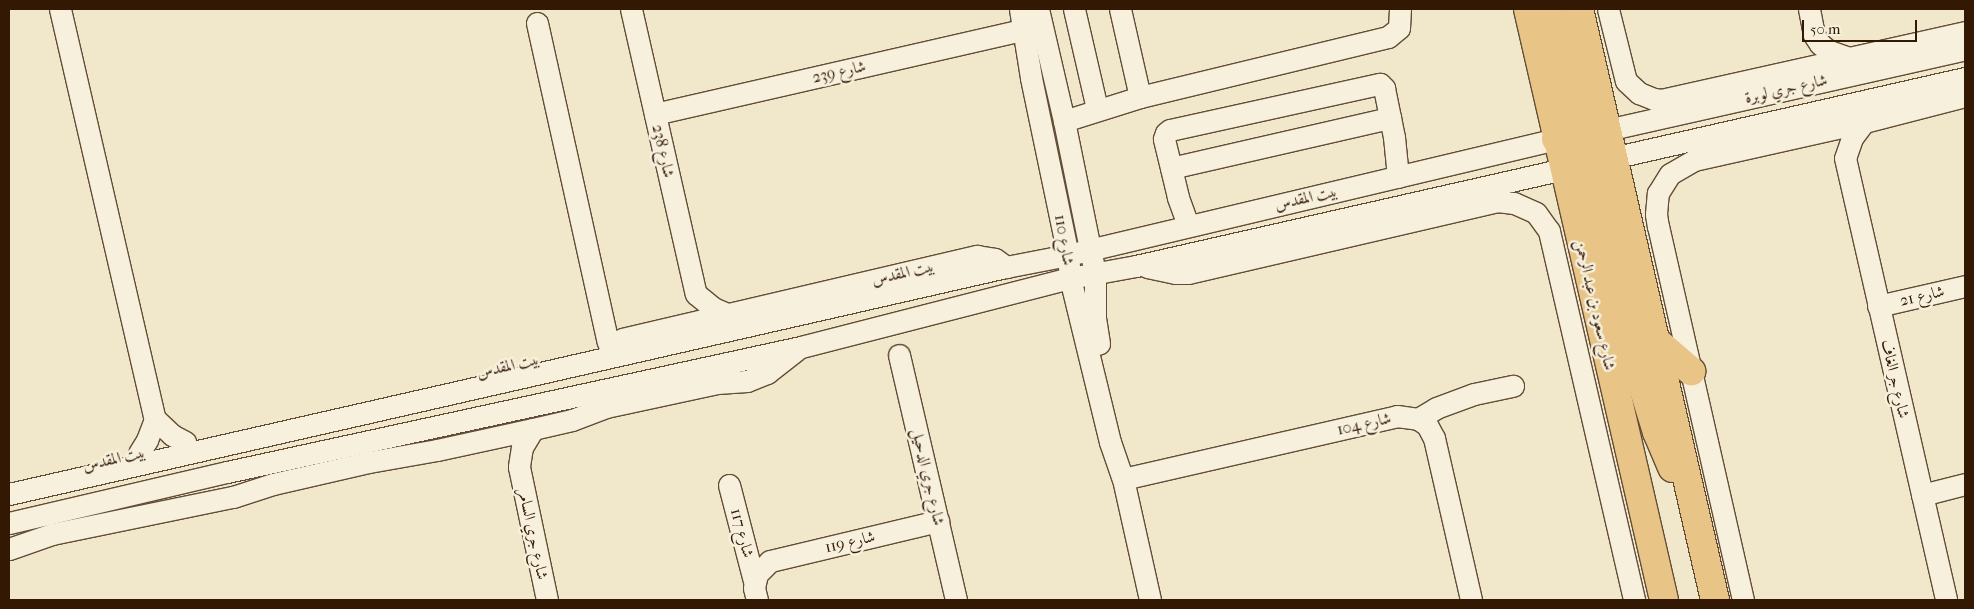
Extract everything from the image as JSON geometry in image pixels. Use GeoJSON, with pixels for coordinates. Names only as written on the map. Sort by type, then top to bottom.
{"type":"FeatureCollection","features":[{"type":"Feature","properties":{"kind":"main road","name":"شارع سعود بن عبد الرحمن"},"geometry":{"type":"LineString","coordinates":[[1528,9],[1568,137],[1588,164],[1655,340],[1715,600]]}},
{"type":"Feature","properties":{"kind":"main road"},"geometry":{"type":"LineString","coordinates":[[1551,9],[1568,137],[1584,142],[1595,153],[1588,164],[1593,176],[1648,406],[1665,454],[1695,512]]}},
{"type":"Feature","properties":{"kind":"main road","name":"شارع سعود بن عبد الرحمن"},"geometry":{"type":"LineString","coordinates":[[1579,9],[1607,130],[1588,164],[1654,560],[1664,600]]}},
{"type":"Feature","properties":{"kind":"main road"},"geometry":{"type":"LineString","coordinates":[[1655,340],[1691,371]]}},
{"type":"Feature","properties":{"kind":"main road"},"geometry":{"type":"LineString","coordinates":[[1644,600],[1654,560]]}},
{"type":"Feature","properties":{"kind":"street"},"geometry":{"type":"LineString","coordinates":[[60,9],[155,419],[172,435],[185,442]]}},
{"type":"Feature","properties":{"kind":"street","name":"شارع 238"},"geometry":{"type":"LineString","coordinates":[[631,9],[696,294]]}},
{"type":"Feature","properties":{"kind":"street","name":"شارع 110"},"geometry":{"type":"LineString","coordinates":[[1020,9],[1068,256],[1070,278],[1110,442],[1121,473],[1150,600]]}},
{"type":"Feature","properties":{"kind":"street","name":"شارع 110"},"geometry":{"type":"LineString","coordinates":[[1038,9],[1064,120],[1095,273],[1095,318],[1118,440],[1121,473]]}},
{"type":"Feature","properties":{"kind":"street"},"geometry":{"type":"LineString","coordinates":[[1074,9],[1096,109]]}},
{"type":"Feature","properties":{"kind":"street"},"geometry":{"type":"LineString","coordinates":[[1120,9],[1140,97]]}},
{"type":"Feature","properties":{"kind":"street"},"geometry":{"type":"LineString","coordinates":[[1064,120],[1140,97],[1388,37],[1399,28],[1400,9]]}},
{"type":"Feature","properties":{"kind":"street","name":"شارع جري لوبرة"},"geometry":{"type":"LineString","coordinates":[[1608,9],[1624,73],[1632,88],[1643,95],[1661,100],[1965,32]]}},
{"type":"Feature","properties":{"kind":"street"},"geometry":{"type":"LineString","coordinates":[[1793,70],[1810,48],[1814,35],[1809,9]]}},
{"type":"Feature","properties":{"kind":"street"},"geometry":{"type":"LineString","coordinates":[[537,23],[608,342]]}},
{"type":"Feature","properties":{"kind":"street","name":"شارع 239"},"geometry":{"type":"LineString","coordinates":[[655,114],[1023,30]]}},
{"type":"Feature","properties":{"kind":"street"},"geometry":{"type":"LineString","coordinates":[[1814,35],[1829,51],[1846,58]]}},
{"type":"Feature","properties":{"kind":"street","name":"شارع جري لوبرة"},"geometry":{"type":"LineString","coordinates":[[1607,130],[1965,49]]}},
{"type":"Feature","properties":{"kind":"street","name":"شارع جري لوبرة"},"geometry":{"type":"LineString","coordinates":[[1588,164],[1965,78]]}},
{"type":"Feature","properties":{"kind":"street"},"geometry":{"type":"LineString","coordinates":[[1188,225],[1164,138],[1170,130],[1380,84],[1384,88],[1390,118],[1398,177]]}},
{"type":"Feature","properties":{"kind":"street"},"geometry":{"type":"LineString","coordinates":[[1936,85],[1965,95]]}},
{"type":"Feature","properties":{"kind":"street"},"geometry":{"type":"LineString","coordinates":[[1743,600],[1656,214],[1658,193],[1670,174],[1694,160],[1864,122],[1965,95]]}},
{"type":"Feature","properties":{"kind":"street"},"geometry":{"type":"LineString","coordinates":[[1171,168],[1390,118]]}},
{"type":"Feature","properties":{"kind":"street"},"geometry":{"type":"LineString","coordinates":[[1812,133],[1829,143],[1845,158],[1852,138],[1864,122]]}},
{"type":"Feature","properties":{"kind":"street","name":"بيت المقدس"},"geometry":{"type":"LineString","coordinates":[[9,485],[185,442],[248,433],[1006,267],[1068,256],[1188,225],[1568,137],[1607,130]]}},
{"type":"Feature","properties":{"kind":"street","name":"شارع جر الغاف"},"geometry":{"type":"LineString","coordinates":[[1845,158],[1946,600]]}},
{"type":"Feature","properties":{"kind":"street","name":"بيت المقدس"},"geometry":{"type":"LineString","coordinates":[[15,521],[384,438],[801,348],[1070,278],[1136,266],[1588,164]]}},
{"type":"Feature","properties":{"kind":"street","name":"بيت المقدس"},"geometry":{"type":"LineString","coordinates":[[1136,266],[1188,273],[1498,201],[1524,206]]}},
{"type":"Feature","properties":{"kind":"street","name":"شارع سعود بن عبد الرحمن"},"geometry":{"type":"LineString","coordinates":[[1524,206],[1540,216],[1549,231],[1634,600]]}},
{"type":"Feature","properties":{"kind":"street","name":"بيت المقدس"},"geometry":{"type":"LineString","coordinates":[[9,494],[608,342],[977,256],[995,259],[1006,267]]}},
{"type":"Feature","properties":{"kind":"street","name":"شارع 21"},"geometry":{"type":"LineString","coordinates":[[1878,306],[1965,286]]}},
{"type":"Feature","properties":{"kind":"street"},"geometry":{"type":"LineString","coordinates":[[673,327],[696,294],[713,308],[727,314]]}},
{"type":"Feature","properties":{"kind":"street","name":"بيت المقدس"},"geometry":{"type":"LineString","coordinates":[[9,548],[59,532],[233,497],[274,484],[368,462],[437,450],[572,420],[606,407],[717,383],[747,381],[768,373],[801,348]]}},
{"type":"Feature","properties":{"kind":"street","name":"شارع جري الدحيل"},"geometry":{"type":"LineString","coordinates":[[899,355],[956,600]]}},
{"type":"Feature","properties":{"kind":"street"},"geometry":{"type":"LineString","coordinates":[[1468,600],[1434,438],[1427,425],[1418,419],[1436,408],[1474,394],[1513,386]]}},
{"type":"Feature","properties":{"kind":"street","name":"شارع 104"},"geometry":{"type":"LineString","coordinates":[[1121,473],[1397,416],[1418,419]]}},
{"type":"Feature","properties":{"kind":"street"},"geometry":{"type":"LineString","coordinates":[[139,452],[147,440],[155,419]]}},
{"type":"Feature","properties":{"kind":"street","name":"شارع جري السامر"},"geometry":{"type":"LineString","coordinates":[[532,429],[522,447],[519,467],[547,600]]}},
{"type":"Feature","properties":{"kind":"street"},"geometry":{"type":"LineString","coordinates":[[384,438],[437,450]]}},
{"type":"Feature","properties":{"kind":"street","name":"شارع جري السامر"},"geometry":{"type":"LineString","coordinates":[[486,438],[508,453],[519,467]]}},
{"type":"Feature","properties":{"kind":"street"},"geometry":{"type":"LineString","coordinates":[[1922,494],[1965,484]]}},
{"type":"Feature","properties":{"kind":"street","name":"شارع 117"},"geometry":{"type":"LineString","coordinates":[[729,485],[758,582]]}},
{"type":"Feature","properties":{"kind":"street"},"geometry":{"type":"LineString","coordinates":[[9,540],[15,521]]}},
{"type":"Feature","properties":{"kind":"street","name":"شارع 119"},"geometry":{"type":"LineString","coordinates":[[758,582],[770,561],[938,521]]}}]}
